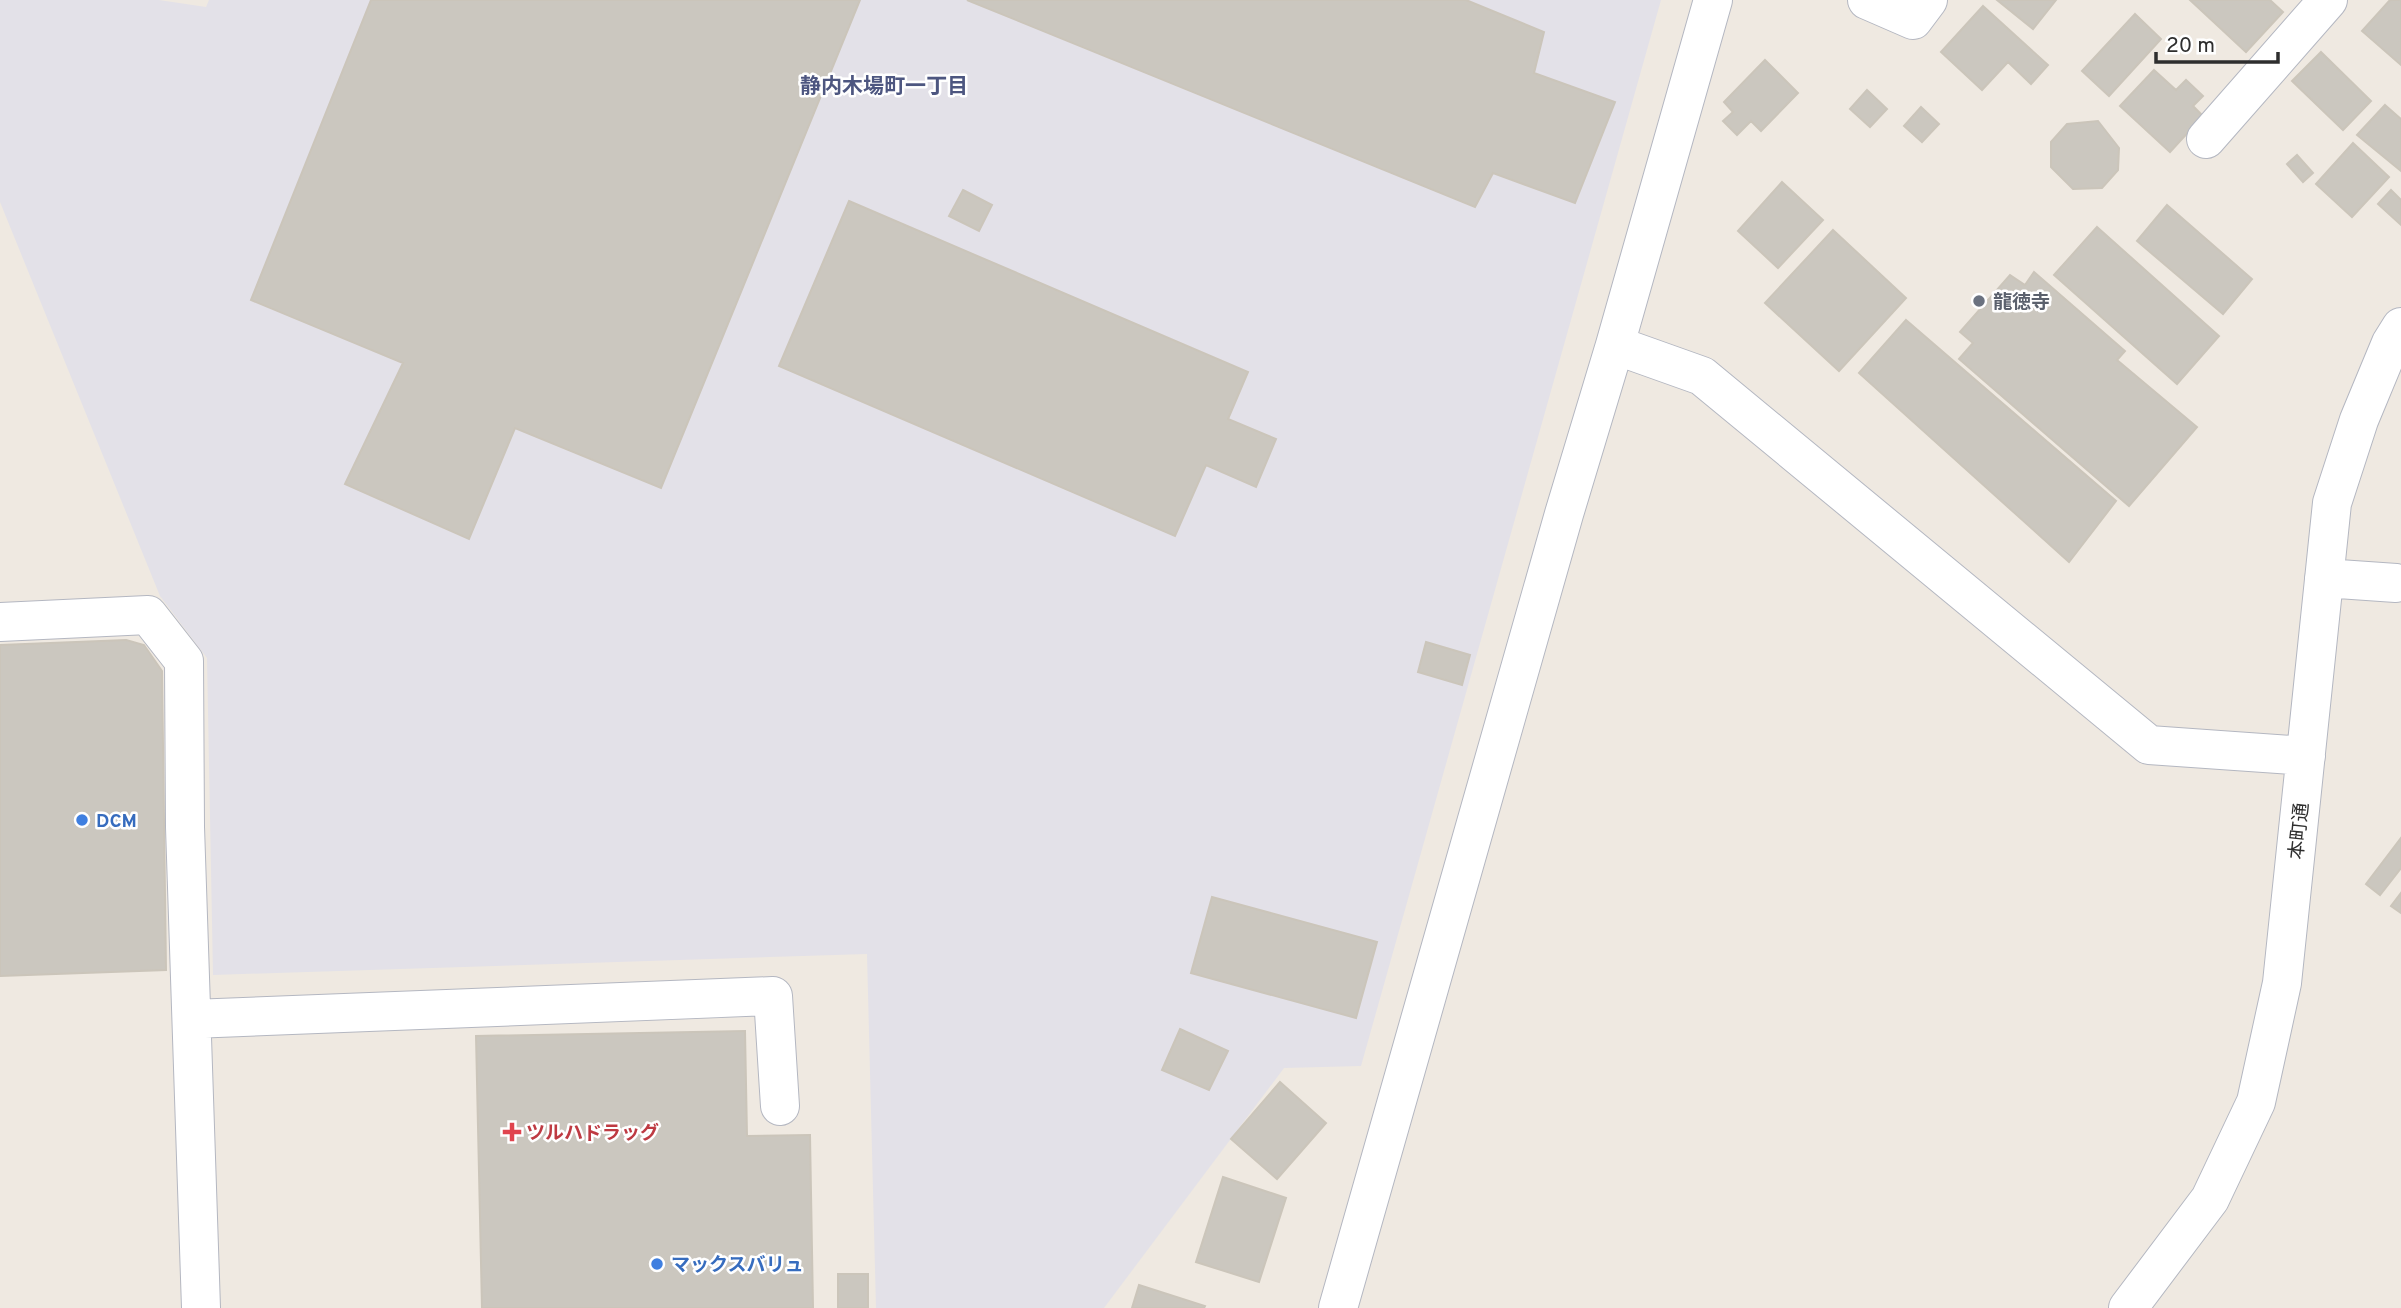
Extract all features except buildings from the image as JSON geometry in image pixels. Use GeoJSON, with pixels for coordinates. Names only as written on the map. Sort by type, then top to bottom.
{"type":"FeatureCollection","features":[{"type":"Feature","properties":{"kind":"street"},"geometry":{"type":"LineString","coordinates":[[1338,1308],[1713,0]]}},
{"type":"Feature","properties":{"kind":"street"},"geometry":{"type":"LineString","coordinates":[[1867,0],[1913,20],[1928,0]]}},
{"type":"Feature","properties":{"kind":"street"},"geometry":{"type":"LineString","coordinates":[[2206,139],[2328,0]]}},
{"type":"Feature","properties":{"kind":"street","name":"本町通"},"geometry":{"type":"LineString","coordinates":[[2127,1308],[2210,1199],[2256,1102],[2282,983],[2332,503],[2358,420],[2390,343],[2401,327]]}},
{"type":"Feature","properties":{"kind":"street"},"geometry":{"type":"LineString","coordinates":[[1615,345],[1702,376],[2149,745],[2306,756]]}},
{"type":"Feature","properties":{"kind":"street"},"geometry":{"type":"LineString","coordinates":[[2324,578],[2399,582]]}},
{"type":"Feature","properties":{"kind":"street"},"geometry":{"type":"LineString","coordinates":[[0,622],[148,615],[184,661],[185,827],[201,1308]]}},
{"type":"Feature","properties":{"kind":"street"},"geometry":{"type":"LineString","coordinates":[[192,1019],[773,996],[780,1106]]}},
{"type":"Feature","properties":{"kind":"shaded area"},"geometry":{"type":"Polygon","coordinates":[[[0,0],[159,0],[206,7],[209,0],[1661,0],[1361,1066],[1284,1068],[1104,1308],[876,1308],[867,954],[213,975],[207,658],[160,596],[0,202],[0,0]]]}},
{"type":"Feature","properties":{"kind":"place","name":"龍徳寺"},"geometry":{"type":"Point","coordinates":[1979,301]}},
{"type":"Feature","properties":{"kind":"place","name":"DCM"},"geometry":{"type":"Point","coordinates":[82,820]}},
{"type":"Feature","properties":{"kind":"place","name":"ツルハドラッグ"},"geometry":{"type":"Point","coordinates":[512,1132]}},
{"type":"Feature","properties":{"kind":"place","name":"マックスバリュ"},"geometry":{"type":"Point","coordinates":[657,1264]}},
{"type":"Feature","properties":{"kind":"district","name":"静内木場町一丁目"},"geometry":{"type":"Point","coordinates":[884,86]}}]}
